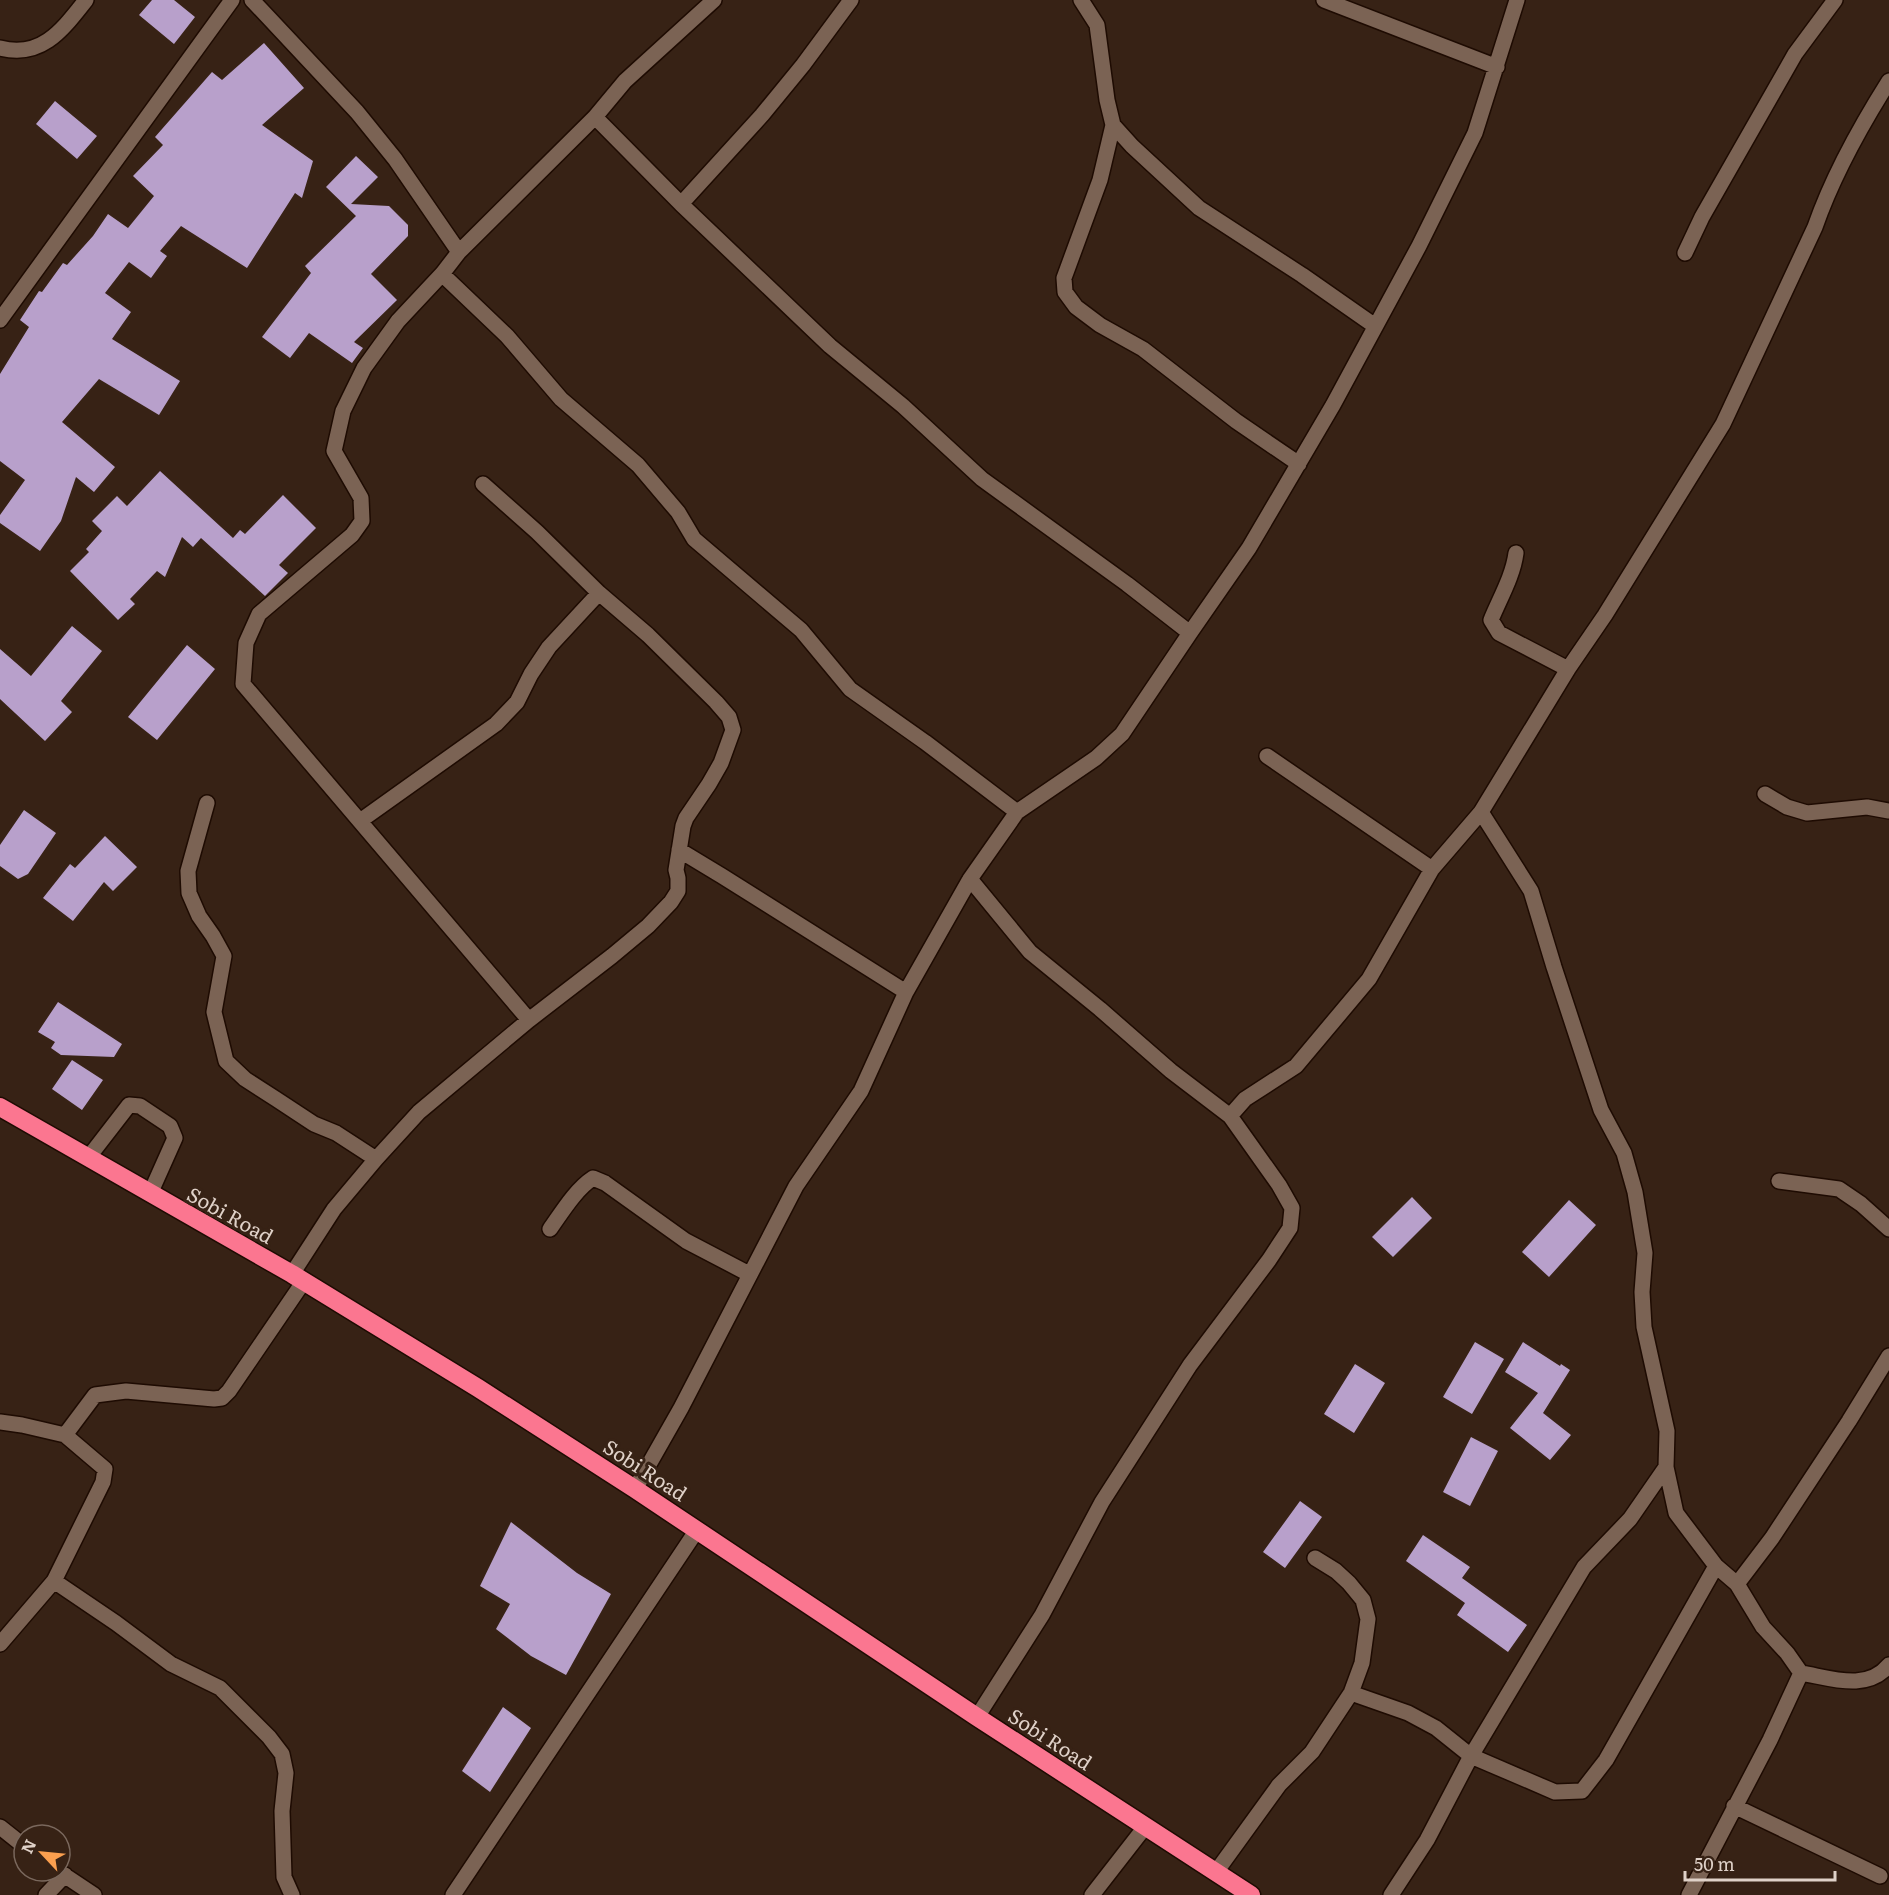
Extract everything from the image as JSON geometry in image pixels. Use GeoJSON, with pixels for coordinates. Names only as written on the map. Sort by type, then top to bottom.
{"type":"FeatureCollection","features":[{"type":"Feature","properties":{"kind":"highway","name":"Sobi Road"},"geometry":{"type":"LineString","coordinates":[[0,1107],[298,1277],[635,1489],[977,1717],[1251,1895]]}},
{"type":"Feature","properties":{"kind":"street"},"geometry":{"type":"LineString","coordinates":[[0,48],[31,49],[51,40],[86,0]]}},
{"type":"Feature","properties":{"kind":"street"},"geometry":{"type":"LineString","coordinates":[[0,320],[232,0]]}},
{"type":"Feature","properties":{"kind":"street"},"geometry":{"type":"LineString","coordinates":[[252,0],[353,108],[395,159],[459,252]]}},
{"type":"Feature","properties":{"kind":"street"},"geometry":{"type":"LineString","coordinates":[[529,1020],[243,684],[246,643],[259,614],[352,535],[362,521],[361,498],[334,451],[343,411],[364,368],[391,330],[459,252],[595,117],[625,81],[714,0]]}},
{"type":"Feature","properties":{"kind":"street"},"geometry":{"type":"LineString","coordinates":[[681,204],[762,116],[851,0]]}},
{"type":"Feature","properties":{"kind":"street"},"geometry":{"type":"LineString","coordinates":[[1081,0],[1096,25],[1113,125],[1100,180],[1064,278],[1065,292],[1076,307],[1100,325],[1143,349],[1236,421],[1299,464]]}},
{"type":"Feature","properties":{"kind":"street"},"geometry":{"type":"LineString","coordinates":[[1324,0],[1497,67]]}},
{"type":"Feature","properties":{"kind":"street"},"geometry":{"type":"LineString","coordinates":[[635,1489],[681,1408],[796,1186],[861,1091],[906,992],[970,879],[1017,813],[1096,758],[1122,734],[1249,548],[1299,464],[1419,246],[1475,133],[1517,0]]}},
{"type":"Feature","properties":{"kind":"street"},"geometry":{"type":"LineString","coordinates":[[1684,253],[1744,140],[1795,54],[1835,0]]}},
{"type":"Feature","properties":{"kind":"street"},"geometry":{"type":"LineString","coordinates":[[1230,1116],[1245,1099],[1296,1066],[1369,980],[1432,868],[1481,812],[1568,669],[1605,615],[1723,424],[1810,237],[1831,186],[1869,112],[1889,81]]}},
{"type":"Feature","properties":{"kind":"street"},"geometry":{"type":"LineString","coordinates":[[595,117],[681,204],[830,346],[903,405],[982,479],[1127,584],[1190,633]]}},
{"type":"Feature","properties":{"kind":"street"},"geometry":{"type":"LineString","coordinates":[[1113,125],[1132,146],[1199,208],[1375,326]]}},
{"type":"Feature","properties":{"kind":"street"},"geometry":{"type":"LineString","coordinates":[[442,274],[507,336],[561,399],[638,465],[678,512],[694,539],[801,630],[850,689],[925,742],[1017,813]]}},
{"type":"Feature","properties":{"kind":"street"},"geometry":{"type":"LineString","coordinates":[[65,1435],[95,1395],[126,1391],[222,1398],[229,1391],[298,1277],[334,1209],[376,1159],[419,1112],[529,1020],[648,926],[671,902],[678,891],[676,870],[682,826],[721,764],[733,730],[729,717],[648,635],[599,593],[537,532],[483,484]]}},
{"type":"Feature","properties":{"kind":"street"},"geometry":{"type":"LineString","coordinates":[[1516,553],[1514,569],[1491,620],[1499,633],[1568,669]]}},
{"type":"Feature","properties":{"kind":"street"},"geometry":{"type":"LineString","coordinates":[[360,821],[496,724],[517,702],[531,674],[549,647],[599,593]]}},
{"type":"Feature","properties":{"kind":"street"},"geometry":{"type":"LineString","coordinates":[[1267,756],[1432,868]]}},
{"type":"Feature","properties":{"kind":"street"},"geometry":{"type":"LineString","coordinates":[[1765,794],[1787,807],[1807,813],[1867,807],[1889,811]]}},
{"type":"Feature","properties":{"kind":"street"},"geometry":{"type":"LineString","coordinates":[[207,803],[188,871],[189,893],[199,916],[224,956],[214,1012],[226,1061],[245,1079],[314,1124],[336,1133],[376,1159]]}},
{"type":"Feature","properties":{"kind":"street"},"geometry":{"type":"LineString","coordinates":[[1481,812],[1532,891],[1554,967],[1601,1110],[1624,1154],[1635,1192],[1645,1253],[1642,1292],[1644,1327],[1667,1431],[1666,1467],[1676,1513],[1716,1566],[1737,1584],[1763,1627],[1787,1653],[1801,1673],[1858,1683],[1882,1673],[1889,1665]]}},
{"type":"Feature","properties":{"kind":"street"},"geometry":{"type":"LineString","coordinates":[[679,850],[906,992]]}},
{"type":"Feature","properties":{"kind":"street"},"geometry":{"type":"LineString","coordinates":[[970,879],[1030,952],[1171,1071],[1230,1116],[1279,1185],[1292,1208],[1290,1228],[1269,1260],[1190,1365],[1102,1502],[1042,1616],[977,1717]]}},
{"type":"Feature","properties":{"kind":"street"},"geometry":{"type":"LineString","coordinates":[[88,1158],[129,1105],[140,1106],[170,1126],[175,1138],[150,1194]]}},
{"type":"Feature","properties":{"kind":"street"},"geometry":{"type":"LineString","coordinates":[[550,1229],[584,1183],[593,1178],[605,1183],[686,1241],[749,1274]]}},
{"type":"Feature","properties":{"kind":"street"},"geometry":{"type":"LineString","coordinates":[[1779,1181],[1839,1189],[1861,1204],[1889,1229]]}},
{"type":"Feature","properties":{"kind":"street"},"geometry":{"type":"LineString","coordinates":[[1737,1584],[1772,1538],[1889,1356]]}},
{"type":"Feature","properties":{"kind":"street"},"geometry":{"type":"LineString","coordinates":[[0,1422],[65,1435],[105,1469],[103,1482],[54,1581],[0,1644]]}},
{"type":"Feature","properties":{"kind":"street"},"geometry":{"type":"LineString","coordinates":[[1391,1895],[1427,1840],[1471,1756],[1584,1567],[1630,1519],[1666,1467]]}},
{"type":"Feature","properties":{"kind":"street"},"geometry":{"type":"LineString","coordinates":[[453,1895],[697,1530]]}},
{"type":"Feature","properties":{"kind":"street"},"geometry":{"type":"LineString","coordinates":[[1216,1872],[1279,1785],[1312,1752],[1351,1693],[1362,1663],[1368,1619],[1362,1600],[1349,1583],[1315,1558]]}},
{"type":"Feature","properties":{"kind":"street"},"geometry":{"type":"LineString","coordinates":[[1351,1693],[1407,1713],[1436,1728],[1471,1756],[1555,1792],[1582,1791],[1606,1760],[1716,1566]]}},
{"type":"Feature","properties":{"kind":"street"},"geometry":{"type":"LineString","coordinates":[[54,1581],[171,1664],[220,1688],[269,1737],[282,1754],[286,1773],[282,1811],[284,1877],[292,1895]]}},
{"type":"Feature","properties":{"kind":"street"},"geometry":{"type":"LineString","coordinates":[[1689,1895],[1770,1740],[1801,1673]]}},
{"type":"Feature","properties":{"kind":"street"},"geometry":{"type":"LineString","coordinates":[[1734,1806],[1880,1876]]}},
{"type":"Feature","properties":{"kind":"street"},"geometry":{"type":"LineString","coordinates":[[0,1827],[12,1836]]}},
{"type":"Feature","properties":{"kind":"street"},"geometry":{"type":"LineString","coordinates":[[1092,1895],[1145,1827]]}},
{"type":"Feature","properties":{"kind":"street"},"geometry":{"type":"LineString","coordinates":[[72,1880],[94,1895]]}},
{"type":"Feature","properties":{"kind":"building"},"geometry":{"type":"Polygon","coordinates":[[[152,0],[174,0],[195,17],[174,44],[139,15],[152,0]]]}},
{"type":"Feature","properties":{"kind":"building"},"geometry":{"type":"Polygon","coordinates":[[[264,43],[304,88],[262,125],[313,161],[302,198],[295,193],[247,268],[181,226],[160,251],[167,256],[151,278],[129,262],[105,293],[131,312],[112,339],[180,381],[159,415],[99,379],[62,422],[115,467],[94,492],[76,477],[61,521],[40,551],[0,523],[0,515],[25,480],[0,461],[0,374],[29,327],[20,320],[39,291],[42,292],[63,263],[67,265],[93,236],[108,214],[128,228],[154,196],[133,176],[163,145],[155,137],[212,72],[222,80],[264,43]]]}},
{"type":"Feature","properties":{"kind":"building"},"geometry":{"type":"Polygon","coordinates":[[[55,101],[97,136],[77,159],[36,124],[55,101]]]}},
{"type":"Feature","properties":{"kind":"building"},"geometry":{"type":"Polygon","coordinates":[[[356,156],[378,177],[351,204],[389,206],[408,225],[408,236],[371,274],[397,300],[354,342],[363,348],[352,363],[309,333],[290,358],[262,337],[311,273],[305,266],[356,216],[326,187],[356,156]]]}},
{"type":"Feature","properties":{"kind":"building"},"geometry":{"type":"Polygon","coordinates":[[[160,471],[233,538],[240,530],[245,534],[283,495],[316,528],[279,565],[288,573],[265,596],[201,538],[193,547],[182,537],[165,577],[157,571],[130,599],[135,604],[118,620],[70,571],[89,552],[86,549],[102,531],[92,521],[117,496],[127,506],[160,471]]]}},
{"type":"Feature","properties":{"kind":"building"},"geometry":{"type":"Polygon","coordinates":[[[72,626],[102,651],[61,701],[72,712],[45,741],[0,699],[0,649],[31,676],[72,626]]]}},
{"type":"Feature","properties":{"kind":"building"},"geometry":{"type":"Polygon","coordinates":[[[187,645],[215,669],[157,740],[128,717],[187,645]]]}},
{"type":"Feature","properties":{"kind":"building"},"geometry":{"type":"Polygon","coordinates":[[[24,810],[56,833],[28,874],[18,879],[0,866],[0,845],[24,810]]]}},
{"type":"Feature","properties":{"kind":"building"},"geometry":{"type":"Polygon","coordinates":[[[105,836],[137,867],[113,891],[104,882],[73,921],[43,898],[70,864],[75,868],[105,836]]]}},
{"type":"Feature","properties":{"kind":"building"},"geometry":{"type":"Polygon","coordinates":[[[58,1002],[122,1044],[114,1057],[61,1055],[51,1048],[55,1042],[38,1032],[58,1002]]]}},
{"type":"Feature","properties":{"kind":"building"},"geometry":{"type":"Polygon","coordinates":[[[72,1060],[103,1080],[82,1110],[52,1089],[72,1060]]]}},
{"type":"Feature","properties":{"kind":"building"},"geometry":{"type":"Polygon","coordinates":[[[1412,1197],[1432,1218],[1393,1257],[1372,1237],[1412,1197]]]}},
{"type":"Feature","properties":{"kind":"building"},"geometry":{"type":"Polygon","coordinates":[[[1569,1200],[1596,1225],[1549,1277],[1522,1252],[1569,1200]]]}},
{"type":"Feature","properties":{"kind":"building"},"geometry":{"type":"Polygon","coordinates":[[[1475,1342],[1504,1359],[1472,1414],[1443,1397],[1475,1342]]]}},
{"type":"Feature","properties":{"kind":"building"},"geometry":{"type":"Polygon","coordinates":[[[1523,1342],[1570,1370],[1543,1413],[1571,1435],[1550,1460],[1510,1428],[1538,1393],[1505,1372],[1523,1342]]]}},
{"type":"Feature","properties":{"kind":"building"},"geometry":{"type":"Polygon","coordinates":[[[1355,1364],[1385,1383],[1354,1433],[1324,1414],[1355,1364]]]}},
{"type":"Feature","properties":{"kind":"building"},"geometry":{"type":"Polygon","coordinates":[[[1471,1437],[1498,1451],[1470,1506],[1443,1492],[1471,1437]]]}},
{"type":"Feature","properties":{"kind":"building"},"geometry":{"type":"Polygon","coordinates":[[[1300,1501],[1322,1517],[1285,1568],[1263,1552],[1300,1501]]]}},
{"type":"Feature","properties":{"kind":"building"},"geometry":{"type":"Polygon","coordinates":[[[511,1522],[577,1573],[611,1594],[566,1675],[531,1656],[496,1629],[510,1604],[480,1586],[511,1522]]]}},
{"type":"Feature","properties":{"kind":"building"},"geometry":{"type":"Polygon","coordinates":[[[1423,1535],[1470,1567],[1462,1578],[1527,1625],[1508,1652],[1457,1615],[1465,1603],[1406,1561],[1423,1535]]]}},
{"type":"Feature","properties":{"kind":"building"},"geometry":{"type":"Polygon","coordinates":[[[503,1707],[531,1728],[490,1792],[462,1771],[503,1707]]]}}]}
